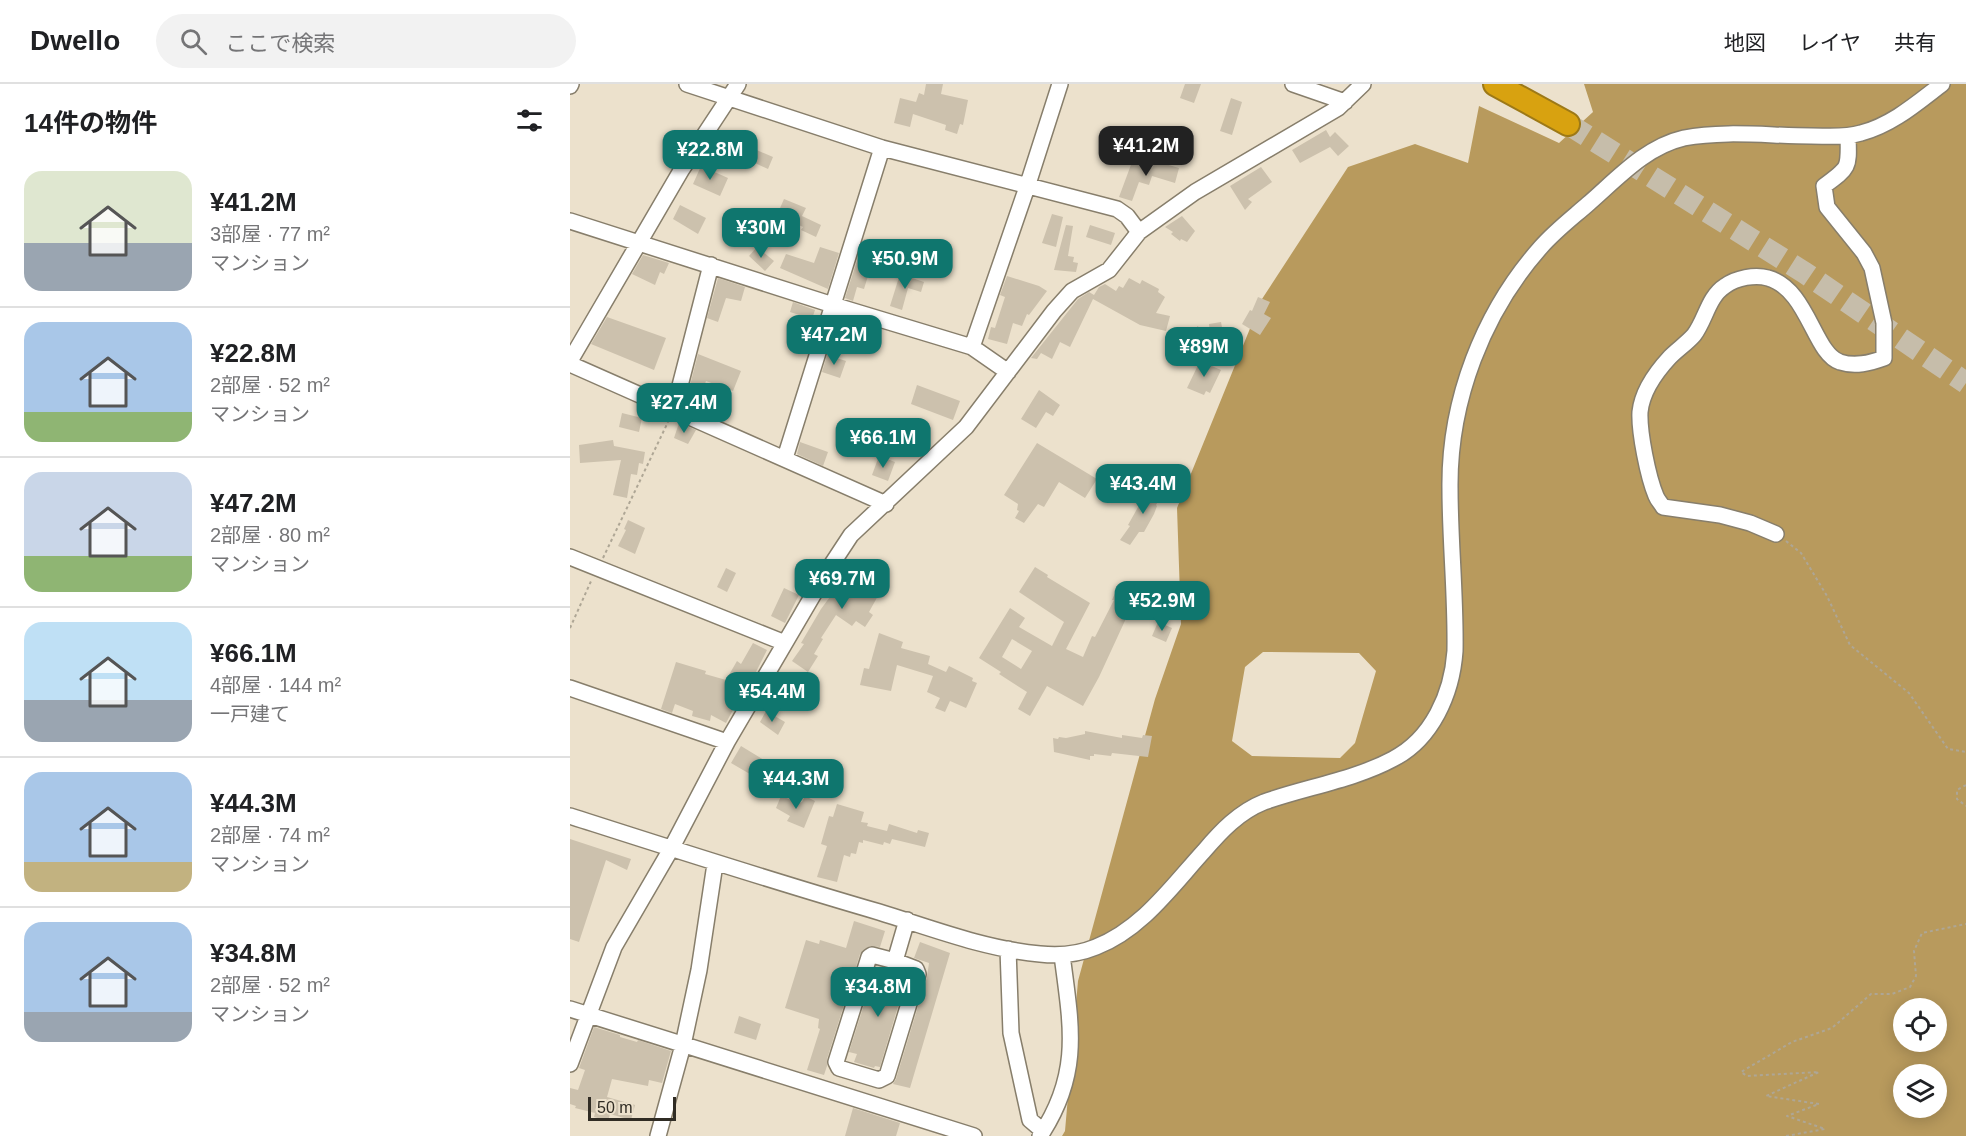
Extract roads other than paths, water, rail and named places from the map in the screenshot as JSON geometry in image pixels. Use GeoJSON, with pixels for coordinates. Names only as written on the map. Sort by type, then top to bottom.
{"type":"FeatureCollection","features":[{"type":"Feature","properties":{"kind":"highway"},"geometry":{"type":"LineString","coordinates":[[1495,84],[1568,124]]}},
{"type":"Feature","properties":{"kind":"street"},"geometry":{"type":"LineString","coordinates":[[687,84],[734,90],[882,148],[1117,209],[1127,216],[1139,232]]}},
{"type":"Feature","properties":{"kind":"street"},"geometry":{"type":"LineString","coordinates":[[972,347],[1060,84]]}},
{"type":"Feature","properties":{"kind":"street"},"geometry":{"type":"LineString","coordinates":[[1293,84],[1345,102]]}},
{"type":"Feature","properties":{"kind":"street"},"geometry":{"type":"LineString","coordinates":[[570,1064],[614,947],[671,849],[727,742],[826,573],[851,535],[966,427],[1072,291],[1109,270],[1139,232],[1195,192],[1338,108],[1363,84]]}},
{"type":"Feature","properties":{"kind":"street"},"geometry":{"type":"LineString","coordinates":[[570,816],[715,864],[1008,949],[1062,955],[1095,948],[1124,933],[1146,915],[1227,825],[1257,805],[1302,789],[1372,769],[1395,758],[1414,743],[1434,719],[1448,692],[1455,662],[1451,450],[1467,374],[1488,324],[1522,270],[1552,235],[1639,159],[1668,143],[1685,138],[1716,135],[1848,136],[1883,125],[1901,115],[1942,84]]}},
{"type":"Feature","properties":{"kind":"street"},"geometry":{"type":"LineString","coordinates":[[734,90],[682,169],[570,362],[886,504]]}},
{"type":"Feature","properties":{"kind":"street"},"geometry":{"type":"LineString","coordinates":[[1776,534],[1750,523],[1720,515],[1663,507],[1657,500],[1652,485],[1641,435],[1640,411],[1645,392],[1668,359],[1693,336],[1704,319],[1712,297],[1725,285],[1743,278],[1767,278],[1790,290],[1827,351],[1839,362],[1864,365],[1884,358],[1884,323],[1879,291],[1872,268],[1864,253],[1827,207],[1824,186],[1841,175],[1848,161],[1848,136]]}},
{"type":"Feature","properties":{"kind":"street"},"geometry":{"type":"LineString","coordinates":[[785,458],[882,148]]}},
{"type":"Feature","properties":{"kind":"street"},"geometry":{"type":"LineString","coordinates":[[570,221],[972,347],[1008,372]]}},
{"type":"Feature","properties":{"kind":"street"},"geometry":{"type":"LineString","coordinates":[[674,409],[711,265]]}},
{"type":"Feature","properties":{"kind":"street"},"geometry":{"type":"LineString","coordinates":[[570,557],[785,643]]}},
{"type":"Feature","properties":{"kind":"street"},"geometry":{"type":"LineString","coordinates":[[570,688],[727,742]]}},
{"type":"Feature","properties":{"kind":"street"},"geometry":{"type":"LineString","coordinates":[[658,1136],[683,1046],[699,970],[715,864]]}},
{"type":"Feature","properties":{"kind":"street"},"geometry":{"type":"LineString","coordinates":[[895,961],[907,920]]}},
{"type":"Feature","properties":{"kind":"street"},"geometry":{"type":"LineString","coordinates":[[1008,949],[1011,1034],[1030,1120],[1042,1134],[1066,1082],[1072,1050],[1062,955]]}},
{"type":"Feature","properties":{"kind":"street"},"geometry":{"type":"LineString","coordinates":[[872,955],[895,961],[916,969],[918,974],[887,1076],[879,1080],[839,1068],[836,1062],[869,957],[872,955]]}},
{"type":"Feature","properties":{"kind":"street"},"geometry":{"type":"LineString","coordinates":[[570,1010],[974,1136]]}},
{"type":"Feature","properties":{"kind":"tunnel"},"geometry":{"type":"LineString","coordinates":[[1568,124],[1805,273],[1966,383]]}}]}
